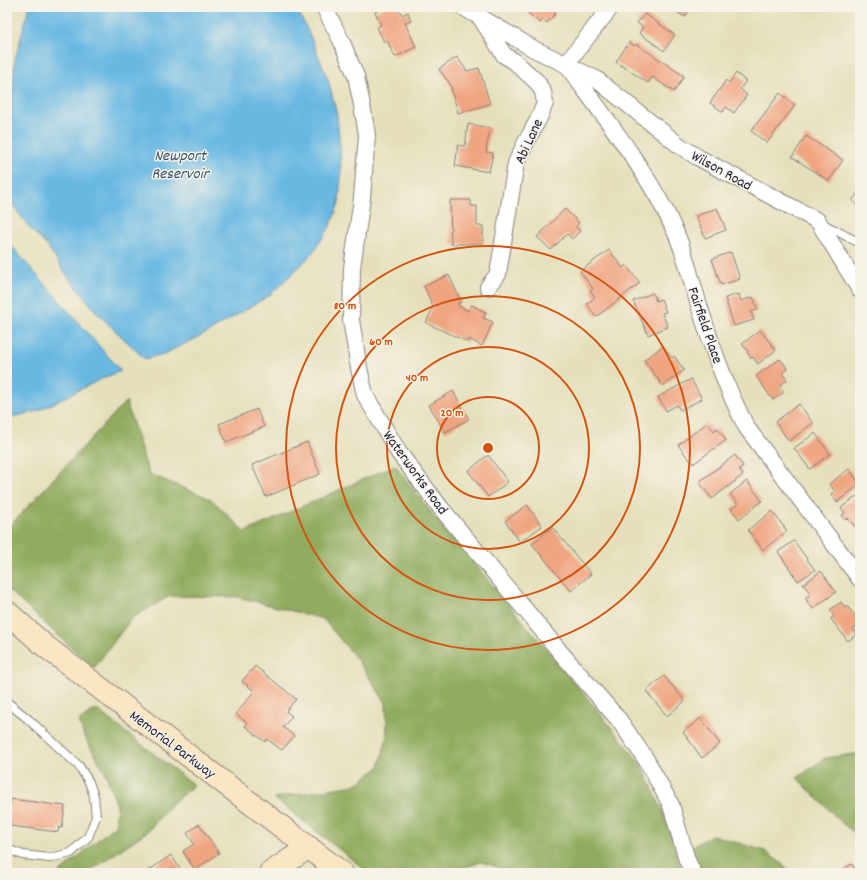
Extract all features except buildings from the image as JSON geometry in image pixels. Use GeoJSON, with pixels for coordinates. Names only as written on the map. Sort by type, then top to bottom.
{"type":"FeatureCollection","features":[{"type":"Feature","properties":{"kind":"main road","name":"Memorial Parkway"},"geometry":{"type":"LineString","coordinates":[[8,614],[51,650],[342,873]]}},
{"type":"Feature","properties":{"kind":"main road"},"geometry":{"type":"LineString","coordinates":[[270,873],[309,847]]}},
{"type":"Feature","properties":{"kind":"street","name":"Waterworks Road"},"geometry":{"type":"LineString","coordinates":[[324,7],[341,40],[356,76],[367,135],[362,198],[352,268],[351,320],[365,395],[399,454],[440,507],[561,653],[619,720],[647,761],[671,805],[687,860],[693,873]]}},
{"type":"Feature","properties":{"kind":"street","name":"Wilson Road"},"geometry":{"type":"LineString","coordinates":[[463,7],[534,49],[596,79],[680,146],[737,179],[818,221]]}},
{"type":"Feature","properties":{"kind":"street"},"geometry":{"type":"LineString","coordinates":[[566,64],[611,7]]}},
{"type":"Feature","properties":{"kind":"street","name":"Abi Lane"},"geometry":{"type":"LineString","coordinates":[[480,16],[504,54],[537,82],[543,92],[545,103],[516,163],[498,274],[488,287]]}},
{"type":"Feature","properties":{"kind":"street","name":"Fairfield Place"},"geometry":{"type":"LineString","coordinates":[[566,64],[638,164],[661,201],[676,233],[701,312],[725,380],[736,407],[747,428],[860,579]]}},
{"type":"Feature","properties":{"kind":"street"},"geometry":{"type":"LineString","coordinates":[[818,221],[860,290]]}},
{"type":"Feature","properties":{"kind":"lane"},"geometry":{"type":"LineString","coordinates":[[818,221],[860,242]]}},
{"type":"Feature","properties":{"kind":"lane"},"geometry":{"type":"LineString","coordinates":[[7,702],[28,719],[79,766],[89,782],[94,796],[96,817],[88,837],[71,853],[50,858],[23,855],[7,849]]}},
{"type":"Feature","properties":{"kind":"green space"},"geometry":{"type":"Polygon","coordinates":[[[126,401],[149,474],[211,499],[245,532],[395,465],[433,515],[560,665],[642,765],[668,823],[681,873],[517,873],[481,862],[449,873],[369,873],[274,798],[355,785],[379,767],[387,737],[386,703],[356,658],[323,619],[238,597],[170,596],[132,618],[94,668],[7,589],[7,529],[126,401]]]}},
{"type":"Feature","properties":{"kind":"green space"},"geometry":{"type":"Polygon","coordinates":[[[96,709],[194,785],[170,805],[148,831],[87,873],[59,873],[115,825],[117,806],[105,772],[84,736],[79,721],[96,709]]]}},
{"type":"Feature","properties":{"kind":"green space"},"geometry":{"type":"Polygon","coordinates":[[[860,753],[860,837],[843,824],[797,778],[825,758],[860,753]]]}},
{"type":"Feature","properties":{"kind":"green space"},"geometry":{"type":"Polygon","coordinates":[[[712,835],[765,851],[794,873],[701,873],[690,848],[712,835]]]}},
{"type":"Feature","properties":{"kind":"water","name":"Newport Reservoir"},"geometry":{"type":"Polygon","coordinates":[[[29,7],[296,7],[308,31],[328,79],[337,115],[341,176],[339,203],[330,227],[316,248],[304,262],[270,295],[207,333],[164,354],[145,359],[98,314],[65,273],[48,247],[29,227],[7,197],[7,170],[15,60],[29,7]]]}},
{"type":"Feature","properties":{"kind":"water"},"geometry":{"type":"Polygon","coordinates":[[[7,241],[121,371],[103,378],[38,411],[7,418],[7,241]]]}}]}
